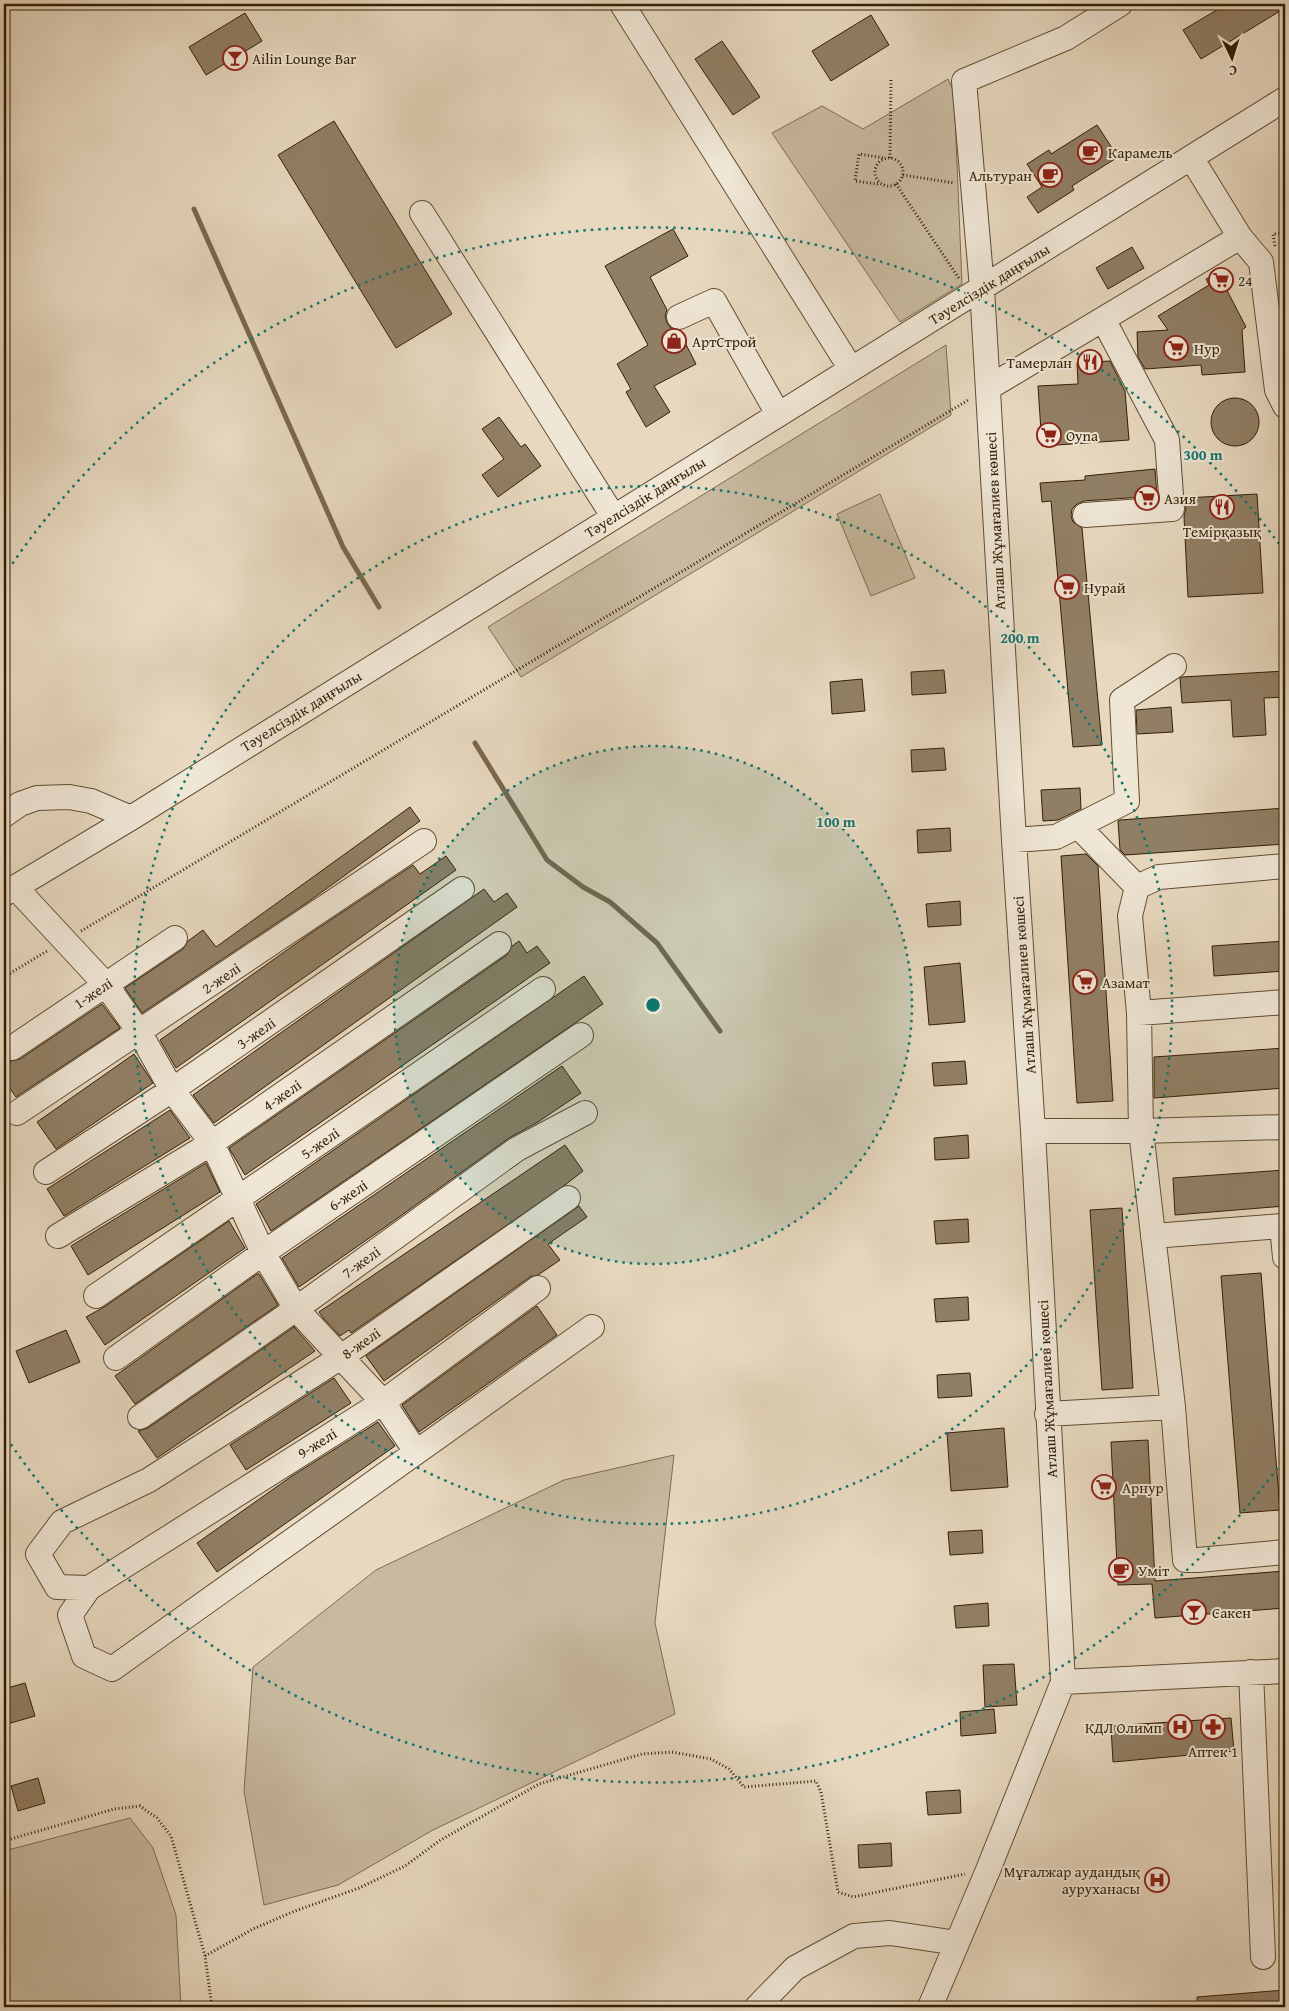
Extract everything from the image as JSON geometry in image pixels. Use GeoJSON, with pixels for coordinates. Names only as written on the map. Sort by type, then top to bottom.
{"type":"FeatureCollection","features":[{"type":"Feature","properties":{"kind":"street"},"geometry":{"type":"LineString","coordinates":[[622,4],[851,369]]}},
{"type":"Feature","properties":{"kind":"street","name":"Атлаш Жұмағалиев көшесі"},"geometry":{"type":"LineString","coordinates":[[1063,1682],[1033,1131],[988,388],[976,291],[973,188],[964,81],[1066,38],[1120,4]]}},
{"type":"Feature","properties":{"kind":"street","name":"Тәуелсіздік даңғылы"},"geometry":{"type":"LineString","coordinates":[[9,891],[131,818],[613,516],[1192,159],[1285,99]]}},
{"type":"Feature","properties":{"kind":"street"},"geometry":{"type":"LineString","coordinates":[[1192,159],[1240,238],[1261,262],[1277,390],[1285,406]]}},
{"type":"Feature","properties":{"kind":"street"},"geometry":{"type":"LineString","coordinates":[[422,213],[613,516]]}},
{"type":"Feature","properties":{"kind":"street"},"geometry":{"type":"LineString","coordinates":[[988,388],[1240,238]]}},
{"type":"Feature","properties":{"kind":"street"},"geometry":{"type":"LineString","coordinates":[[679,318],[714,301],[778,414]]}},
{"type":"Feature","properties":{"kind":"street"},"geometry":{"type":"LineString","coordinates":[[1085,515],[1172,509],[1167,440],[1103,319]]}},
{"type":"Feature","properties":{"kind":"street"},"geometry":{"type":"LineString","coordinates":[[1014,840],[1056,837],[1127,801],[1122,700],[1174,666]]}},
{"type":"Feature","properties":{"kind":"street"},"geometry":{"type":"LineString","coordinates":[[4,815],[20,804],[37,798],[69,797],[91,800],[131,818]]}},
{"type":"Feature","properties":{"kind":"street"},"geometry":{"type":"LineString","coordinates":[[1078,826],[1137,887]]}},
{"type":"Feature","properties":{"kind":"street","name":"2-желі"},"geometry":{"type":"LineString","coordinates":[[17,1113],[424,841]]}},
{"type":"Feature","properties":{"kind":"street"},"geometry":{"type":"LineString","coordinates":[[1285,866],[1159,876],[1137,887],[1130,916],[1139,1013],[1141,1132],[1173,1407],[1185,1560],[1285,1552]]}},
{"type":"Feature","properties":{"kind":"street","name":"3-желі"},"geometry":{"type":"LineString","coordinates":[[46,1172],[172,1090],[462,889]]}},
{"type":"Feature","properties":{"kind":"street"},"geometry":{"type":"LineString","coordinates":[[9,891],[64,940],[106,985],[140,1032],[172,1090],[212,1144],[263,1253],[296,1309],[383,1402],[416,1452]]}},
{"type":"Feature","properties":{"kind":"street","name":"1-желі"},"geometry":{"type":"LineString","coordinates":[[12,1048],[175,938]]}},
{"type":"Feature","properties":{"kind":"street","name":"4-желі"},"geometry":{"type":"LineString","coordinates":[[58,1236],[212,1144],[499,944]]}},
{"type":"Feature","properties":{"kind":"street","name":"5-желі"},"geometry":{"type":"LineString","coordinates":[[96,1296],[543,989]]}},
{"type":"Feature","properties":{"kind":"street"},"geometry":{"type":"LineString","coordinates":[[1139,1013],[1285,1002]]}},
{"type":"Feature","properties":{"kind":"street","name":"6-желі"},"geometry":{"type":"LineString","coordinates":[[116,1358],[263,1253],[581,1035]]}},
{"type":"Feature","properties":{"kind":"street","name":"7-желі"},"geometry":{"type":"LineString","coordinates":[[140,1417],[296,1309],[517,1149],[586,1113]]}},
{"type":"Feature","properties":{"kind":"street"},"geometry":{"type":"LineString","coordinates":[[1033,1131],[1141,1132],[1285,1127]]}},
{"type":"Feature","properties":{"kind":"street","name":"8-желі"},"geometry":{"type":"LineString","coordinates":[[89,1588],[57,1587],[38,1554],[62,1522],[149,1480],[341,1357],[568,1198]]}},
{"type":"Feature","properties":{"kind":"street"},"geometry":{"type":"LineString","coordinates":[[1153,1236],[1284,1226],[1285,1257]]}},
{"type":"Feature","properties":{"kind":"street","name":"9-желі"},"geometry":{"type":"LineString","coordinates":[[89,1588],[383,1402],[538,1288]]}},
{"type":"Feature","properties":{"kind":"street"},"geometry":{"type":"LineString","coordinates":[[89,1588],[70,1615],[84,1656],[112,1669],[592,1327]]}},
{"type":"Feature","properties":{"kind":"street"},"geometry":{"type":"LineString","coordinates":[[1048,1414],[1173,1407]]}},
{"type":"Feature","properties":{"kind":"street"},"geometry":{"type":"LineString","coordinates":[[930,2007],[988,1870],[1063,1682],[1285,1671]]}},
{"type":"Feature","properties":{"kind":"street"},"geometry":{"type":"LineString","coordinates":[[1250,1672],[1263,1957]]}},
{"type":"Feature","properties":{"kind":"street"},"geometry":{"type":"LineString","coordinates":[[758,2007],[795,1968],[854,1936],[890,1933],[957,1943]]}},
{"type":"Feature","properties":{"kind":"path"},"geometry":{"type":"LineString","coordinates":[[890,158],[891,78]]}},
{"type":"Feature","properties":{"kind":"path"},"geometry":{"type":"LineString","coordinates":[[859,154],[890,158],[901,165],[903,175],[896,184],[890,187],[855,180],[859,154]]}},
{"type":"Feature","properties":{"kind":"path"},"geometry":{"type":"LineString","coordinates":[[881,184],[877,182],[874,172],[877,164],[885,158]]}},
{"type":"Feature","properties":{"kind":"path"},"geometry":{"type":"LineString","coordinates":[[903,175],[973,188]]}},
{"type":"Feature","properties":{"kind":"path"},"geometry":{"type":"LineString","coordinates":[[896,184],[976,291]]}},
{"type":"Feature","properties":{"kind":"path"},"geometry":{"type":"LineString","coordinates":[[4,977],[988,388]]}},
{"type":"Feature","properties":{"kind":"path"},"geometry":{"type":"LineString","coordinates":[[205,1956],[253,1929],[295,1911],[359,1888],[405,1866],[439,1840],[539,1784],[642,1754],[672,1752],[710,1758],[729,1769],[744,1787],[816,1782],[821,1792],[838,1892],[853,1897],[988,1870]]}},
{"type":"Feature","properties":{"kind":"path"},"geometry":{"type":"LineString","coordinates":[[4,1841],[114,1809],[140,1806],[157,1818],[171,1836],[205,1956],[212,2007]]}},
{"type":"Feature","properties":{"kind":"shaded area"},"geometry":{"type":"Polygon","coordinates":[[[948,79],[954,92],[962,284],[900,322],[772,133],[822,106],[863,129],[948,79]]]}},
{"type":"Feature","properties":{"kind":"shaded area"},"geometry":{"type":"Polygon","coordinates":[[[946,345],[951,415],[521,677],[488,627],[946,345]]]}},
{"type":"Feature","properties":{"kind":"shaded area"},"geometry":{"type":"Polygon","coordinates":[[[880,494],[915,578],[871,596],[837,514],[880,494]]]}},
{"type":"Feature","properties":{"kind":"shaded area"},"geometry":{"type":"Polygon","coordinates":[[[674,1455],[655,1623],[675,1714],[433,1830],[338,1885],[264,1905],[244,1791],[253,1667],[376,1570],[564,1480],[674,1455]]]}},
{"type":"Feature","properties":{"kind":"shaded area"},"geometry":{"type":"Polygon","coordinates":[[[130,1818],[153,1848],[176,1915],[181,2007],[4,2007],[4,1851],[130,1818]]]}},
{"type":"Feature","properties":{"kind":"building"},"geometry":{"type":"Polygon","coordinates":[[[1227,4],[1285,4],[1285,8],[1201,59],[1183,30],[1227,4]]]}},
{"type":"Feature","properties":{"kind":"building"},"geometry":{"type":"Polygon","coordinates":[[[245,13],[262,41],[206,75],[189,47],[245,13]]]}},
{"type":"Feature","properties":{"kind":"building"},"geometry":{"type":"Polygon","coordinates":[[[871,15],[889,45],[831,81],[812,51],[871,15]]]}},
{"type":"Feature","properties":{"kind":"building"},"geometry":{"type":"Polygon","coordinates":[[[722,41],[760,97],[733,115],[695,59],[722,41]]]}},
{"type":"Feature","properties":{"kind":"building"},"geometry":{"type":"Polygon","coordinates":[[[334,121],[452,314],[396,348],[278,155],[334,121]]]}},
{"type":"Feature","properties":{"kind":"building"},"geometry":{"type":"Polygon","coordinates":[[[1097,125],[1118,157],[1072,186],[1074,190],[1038,213],[1027,197],[1042,187],[1027,164],[1049,150],[1051,154],[1097,125]]]}},
{"type":"Feature","properties":{"kind":"building"},"geometry":{"type":"Polygon","coordinates":[[[673,229],[688,256],[650,277],[667,310],[665,316],[667,323],[671,328],[679,331],[696,364],[654,386],[670,412],[646,427],[626,392],[631,389],[617,364],[648,345],[605,266],[673,229]]]}},
{"type":"Feature","properties":{"kind":"building"},"geometry":{"type":"Polygon","coordinates":[[[1132,247],[1144,268],[1108,289],[1096,268],[1132,247]]]}},
{"type":"Feature","properties":{"kind":"building"},"geometry":{"type":"Polygon","coordinates":[[[1218,273],[1246,327],[1242,330],[1245,372],[1202,375],[1201,365],[1145,369],[1138,357],[1137,332],[1168,330],[1158,316],[1209,285],[1206,279],[1218,273]]]}},
{"type":"Feature","properties":{"kind":"building"},"geometry":{"type":"Polygon","coordinates":[[[1110,361],[1125,391],[1129,440],[1042,446],[1038,386],[1078,384],[1077,363],[1110,361]]]}},
{"type":"Feature","properties":{"kind":"building"},"geometry":{"type":"Polygon","coordinates":[[[1235,398],[1244,400],[1252,405],[1257,413],[1259,422],[1257,431],[1252,439],[1244,444],[1235,446],[1226,444],[1218,439],[1213,431],[1211,422],[1213,413],[1218,405],[1226,400],[1235,398]]]}},
{"type":"Feature","properties":{"kind":"building"},"geometry":{"type":"Polygon","coordinates":[[[499,417],[521,447],[525,444],[541,466],[498,497],[482,475],[504,459],[482,429],[499,417]]]}},
{"type":"Feature","properties":{"kind":"building"},"geometry":{"type":"Polygon","coordinates":[[[1155,469],[1157,496],[1084,501],[1072,509],[1071,516],[1073,522],[1082,528],[1102,745],[1073,747],[1051,501],[1042,502],[1040,483],[1085,480],[1085,476],[1155,469]]]}},
{"type":"Feature","properties":{"kind":"building"},"geometry":{"type":"Polygon","coordinates":[[[1257,494],[1263,593],[1188,597],[1184,516],[1186,508],[1185,498],[1257,494]]]}},
{"type":"Feature","properties":{"kind":"building"},"geometry":{"type":"Polygon","coordinates":[[[944,670],[946,693],[912,695],[911,672],[944,670]]]}},
{"type":"Feature","properties":{"kind":"building"},"geometry":{"type":"Polygon","coordinates":[[[1285,671],[1285,697],[1264,698],[1266,735],[1233,737],[1231,700],[1182,703],[1180,678],[1182,677],[1285,671]]]}},
{"type":"Feature","properties":{"kind":"building"},"geometry":{"type":"Polygon","coordinates":[[[862,679],[865,711],[832,714],[830,682],[862,679]]]}},
{"type":"Feature","properties":{"kind":"building"},"geometry":{"type":"Polygon","coordinates":[[[1171,707],[1173,732],[1137,734],[1136,710],[1171,707]]]}},
{"type":"Feature","properties":{"kind":"building"},"geometry":{"type":"Polygon","coordinates":[[[944,748],[946,770],[912,772],[911,750],[944,748]]]}},
{"type":"Feature","properties":{"kind":"building"},"geometry":{"type":"Polygon","coordinates":[[[1080,788],[1081,809],[1058,820],[1043,821],[1041,790],[1080,788]]]}},
{"type":"Feature","properties":{"kind":"building"},"geometry":{"type":"Polygon","coordinates":[[[410,807],[420,821],[308,902],[142,1013],[125,988],[183,949],[188,941],[203,930],[216,947],[410,807]]]}},
{"type":"Feature","properties":{"kind":"building"},"geometry":{"type":"Polygon","coordinates":[[[1285,808],[1285,844],[1125,855],[1120,850],[1118,821],[1120,820],[1285,808]]]}},
{"type":"Feature","properties":{"kind":"building"},"geometry":{"type":"Polygon","coordinates":[[[950,828],[951,851],[918,853],[917,830],[950,828]]]}},
{"type":"Feature","properties":{"kind":"building"},"geometry":{"type":"Polygon","coordinates":[[[1086,854],[1098,866],[1113,1101],[1077,1103],[1061,856],[1086,854]]]}},
{"type":"Feature","properties":{"kind":"building"},"geometry":{"type":"Polygon","coordinates":[[[446,856],[456,870],[176,1068],[160,1040],[311,933],[413,865],[420,874],[446,856]]]}},
{"type":"Feature","properties":{"kind":"building"},"geometry":{"type":"Polygon","coordinates":[[[484,889],[494,902],[507,893],[517,907],[214,1123],[193,1095],[484,889]]]}},
{"type":"Feature","properties":{"kind":"building"},"geometry":{"type":"Polygon","coordinates":[[[960,901],[961,925],[928,927],[926,904],[960,901]]]}},
{"type":"Feature","properties":{"kind":"building"},"geometry":{"type":"Polygon","coordinates":[[[519,941],[527,953],[537,946],[550,963],[245,1175],[229,1148],[507,955],[512,946],[519,941]]]}},
{"type":"Feature","properties":{"kind":"building"},"geometry":{"type":"Polygon","coordinates":[[[1285,941],[1285,971],[1214,976],[1212,946],[1285,941]]]}},
{"type":"Feature","properties":{"kind":"building"},"geometry":{"type":"Polygon","coordinates":[[[960,963],[965,1022],[929,1025],[924,967],[960,963]]]}},
{"type":"Feature","properties":{"kind":"building"},"geometry":{"type":"Polygon","coordinates":[[[584,976],[603,1004],[271,1231],[256,1204],[584,976]]]}},
{"type":"Feature","properties":{"kind":"building"},"geometry":{"type":"Polygon","coordinates":[[[102,1004],[120,1028],[16,1097],[4,1080],[4,1066],[11,1061],[20,1059],[102,1004]]]}},
{"type":"Feature","properties":{"kind":"building"},"geometry":{"type":"Polygon","coordinates":[[[1285,1048],[1285,1088],[1154,1098],[1154,1057],[1285,1048]]]}},
{"type":"Feature","properties":{"kind":"building"},"geometry":{"type":"Polygon","coordinates":[[[134,1054],[153,1083],[56,1149],[37,1122],[134,1054]]]}},
{"type":"Feature","properties":{"kind":"building"},"geometry":{"type":"Polygon","coordinates":[[[965,1061],[967,1084],[934,1086],[932,1063],[965,1061]]]}},
{"type":"Feature","properties":{"kind":"building"},"geometry":{"type":"Polygon","coordinates":[[[562,1066],[581,1093],[538,1122],[509,1138],[299,1287],[282,1258],[562,1066]]]}},
{"type":"Feature","properties":{"kind":"building"},"geometry":{"type":"Polygon","coordinates":[[[170,1110],[190,1138],[64,1216],[47,1189],[170,1110]]]}},
{"type":"Feature","properties":{"kind":"building"},"geometry":{"type":"Polygon","coordinates":[[[968,1135],[969,1158],[935,1160],[934,1138],[968,1135]]]}},
{"type":"Feature","properties":{"kind":"building"},"geometry":{"type":"Polygon","coordinates":[[[565,1145],[583,1171],[351,1333],[349,1330],[340,1336],[319,1312],[565,1145]]]}},
{"type":"Feature","properties":{"kind":"building"},"geometry":{"type":"Polygon","coordinates":[[[206,1163],[220,1192],[88,1275],[71,1246],[206,1163]]]}},
{"type":"Feature","properties":{"kind":"building"},"geometry":{"type":"Polygon","coordinates":[[[1285,1170],[1285,1206],[1175,1215],[1173,1178],[1285,1170]]]}},
{"type":"Feature","properties":{"kind":"building"},"geometry":{"type":"Polygon","coordinates":[[[579,1206],[587,1217],[548,1244],[560,1260],[538,1275],[530,1277],[384,1381],[366,1356],[579,1206]]]}},
{"type":"Feature","properties":{"kind":"building"},"geometry":{"type":"Polygon","coordinates":[[[1122,1208],[1133,1388],[1102,1390],[1090,1210],[1122,1208]]]}},
{"type":"Feature","properties":{"kind":"building"},"geometry":{"type":"Polygon","coordinates":[[[968,1219],[969,1242],[936,1244],[934,1221],[968,1219]]]}},
{"type":"Feature","properties":{"kind":"building"},"geometry":{"type":"Polygon","coordinates":[[[229,1221],[245,1248],[105,1345],[86,1317],[104,1307],[229,1221]]]}},
{"type":"Feature","properties":{"kind":"building"},"geometry":{"type":"Polygon","coordinates":[[[1261,1273],[1280,1510],[1240,1513],[1221,1276],[1261,1273]]]}},
{"type":"Feature","properties":{"kind":"building"},"geometry":{"type":"Polygon","coordinates":[[[259,1274],[278,1305],[135,1404],[115,1376],[259,1274]]]}},
{"type":"Feature","properties":{"kind":"building"},"geometry":{"type":"Polygon","coordinates":[[[968,1297],[969,1320],[936,1322],[934,1299],[968,1297]]]}},
{"type":"Feature","properties":{"kind":"building"},"geometry":{"type":"Polygon","coordinates":[[[537,1306],[557,1335],[419,1432],[402,1405],[537,1306]]]}},
{"type":"Feature","properties":{"kind":"building"},"geometry":{"type":"Polygon","coordinates":[[[294,1327],[315,1351],[157,1458],[138,1431],[148,1428],[294,1327]]]}},
{"type":"Feature","properties":{"kind":"building"},"geometry":{"type":"Polygon","coordinates":[[[66,1330],[80,1362],[29,1383],[16,1351],[66,1330]]]}},
{"type":"Feature","properties":{"kind":"building"},"geometry":{"type":"Polygon","coordinates":[[[970,1373],[972,1396],[938,1398],[937,1375],[970,1373]]]}},
{"type":"Feature","properties":{"kind":"building"},"geometry":{"type":"Polygon","coordinates":[[[334,1378],[351,1403],[246,1470],[230,1445],[334,1378]]]}},
{"type":"Feature","properties":{"kind":"building"},"geometry":{"type":"Polygon","coordinates":[[[378,1422],[395,1446],[217,1572],[197,1543],[292,1476],[378,1422]]]}},
{"type":"Feature","properties":{"kind":"building"},"geometry":{"type":"Polygon","coordinates":[[[1004,1428],[1008,1487],[951,1491],[947,1433],[1004,1428]]]}},
{"type":"Feature","properties":{"kind":"building"},"geometry":{"type":"Polygon","coordinates":[[[1148,1440],[1155,1581],[1285,1571],[1285,1608],[1155,1618],[1152,1584],[1118,1585],[1111,1442],[1148,1440]]]}},
{"type":"Feature","properties":{"kind":"building"},"geometry":{"type":"Polygon","coordinates":[[[982,1530],[983,1553],[950,1555],[948,1532],[982,1530]]]}},
{"type":"Feature","properties":{"kind":"building"},"geometry":{"type":"Polygon","coordinates":[[[988,1603],[989,1626],[956,1628],[954,1606],[988,1603]]]}},
{"type":"Feature","properties":{"kind":"building"},"geometry":{"type":"Polygon","coordinates":[[[1014,1664],[1017,1705],[985,1707],[983,1665],[1014,1664]]]}},
{"type":"Feature","properties":{"kind":"building"},"geometry":{"type":"Polygon","coordinates":[[[25,1683],[35,1716],[4,1725],[4,1689],[25,1683]]]}},
{"type":"Feature","properties":{"kind":"building"},"geometry":{"type":"Polygon","coordinates":[[[994,1709],[996,1733],[961,1736],[960,1712],[994,1709]]]}},
{"type":"Feature","properties":{"kind":"building"},"geometry":{"type":"Polygon","coordinates":[[[1231,1718],[1234,1751],[1113,1762],[1111,1726],[1231,1718]]]}},
{"type":"Feature","properties":{"kind":"building"},"geometry":{"type":"Polygon","coordinates":[[[38,1778],[45,1803],[18,1811],[11,1786],[38,1778]]]}},
{"type":"Feature","properties":{"kind":"building"},"geometry":{"type":"Polygon","coordinates":[[[960,1790],[961,1813],[928,1815],[926,1792],[960,1790]]]}},
{"type":"Feature","properties":{"kind":"building"},"geometry":{"type":"Polygon","coordinates":[[[891,1843],[892,1866],[859,1868],[858,1845],[891,1843]]]}},
{"type":"Feature","properties":{"kind":"building"},"geometry":{"type":"Polygon","coordinates":[[[1285,1990],[1285,2007],[1197,2007],[1197,1997],[1285,1990]]]}},
{"type":"Feature","properties":{"kind":"waterway"},"geometry":{"type":"LineString","coordinates":[[194,209],[343,547],[379,607]]}},
{"type":"Feature","properties":{"kind":"waterway"},"geometry":{"type":"LineString","coordinates":[[475,743],[547,860],[583,887],[610,902],[657,943],[720,1031]]}},
{"type":"Feature","properties":{"kind":"place","name":"Ailin Lounge Bar"},"geometry":{"type":"Point","coordinates":[235,58]}},
{"type":"Feature","properties":{"kind":"place","name":"Карамель"},"geometry":{"type":"Point","coordinates":[1090,152]}},
{"type":"Feature","properties":{"kind":"place","name":"Альтуран"},"geometry":{"type":"Point","coordinates":[1050,175]}},
{"type":"Feature","properties":{"kind":"place","name":"24"},"geometry":{"type":"Point","coordinates":[1221,280]}},
{"type":"Feature","properties":{"kind":"place","name":"АртСтрой"},"geometry":{"type":"Point","coordinates":[674,341]}},
{"type":"Feature","properties":{"kind":"place","name":"Нур"},"geometry":{"type":"Point","coordinates":[1176,348]}},
{"type":"Feature","properties":{"kind":"place","name":"Тамерлан"},"geometry":{"type":"Point","coordinates":[1090,362]}},
{"type":"Feature","properties":{"kind":"place","name":"Oyna"},"geometry":{"type":"Point","coordinates":[1049,435]}},
{"type":"Feature","properties":{"kind":"place","name":"Азия"},"geometry":{"type":"Point","coordinates":[1147,498]}},
{"type":"Feature","properties":{"kind":"place","name":"Темірқазық"},"geometry":{"type":"Point","coordinates":[1222,507]}},
{"type":"Feature","properties":{"kind":"place","name":"Нурай"},"geometry":{"type":"Point","coordinates":[1067,587]}},
{"type":"Feature","properties":{"kind":"place","name":"Азамат"},"geometry":{"type":"Point","coordinates":[1085,982]}},
{"type":"Feature","properties":{"kind":"place","name":"Арнур"},"geometry":{"type":"Point","coordinates":[1104,1487]}},
{"type":"Feature","properties":{"kind":"place","name":"Умiт"},"geometry":{"type":"Point","coordinates":[1121,1570]}},
{"type":"Feature","properties":{"kind":"place","name":"Сакен"},"geometry":{"type":"Point","coordinates":[1194,1612]}},
{"type":"Feature","properties":{"kind":"place","name":"КДЛ Олимп"},"geometry":{"type":"Point","coordinates":[1180,1727]}},
{"type":"Feature","properties":{"kind":"place","name":"Аптек 1"},"geometry":{"type":"Point","coordinates":[1213,1727]}},
{"type":"Feature","properties":{"kind":"place","name":"Мұғалжар аудандық ауруханасы"},"geometry":{"type":"Point","coordinates":[1157,1880]}}]}
